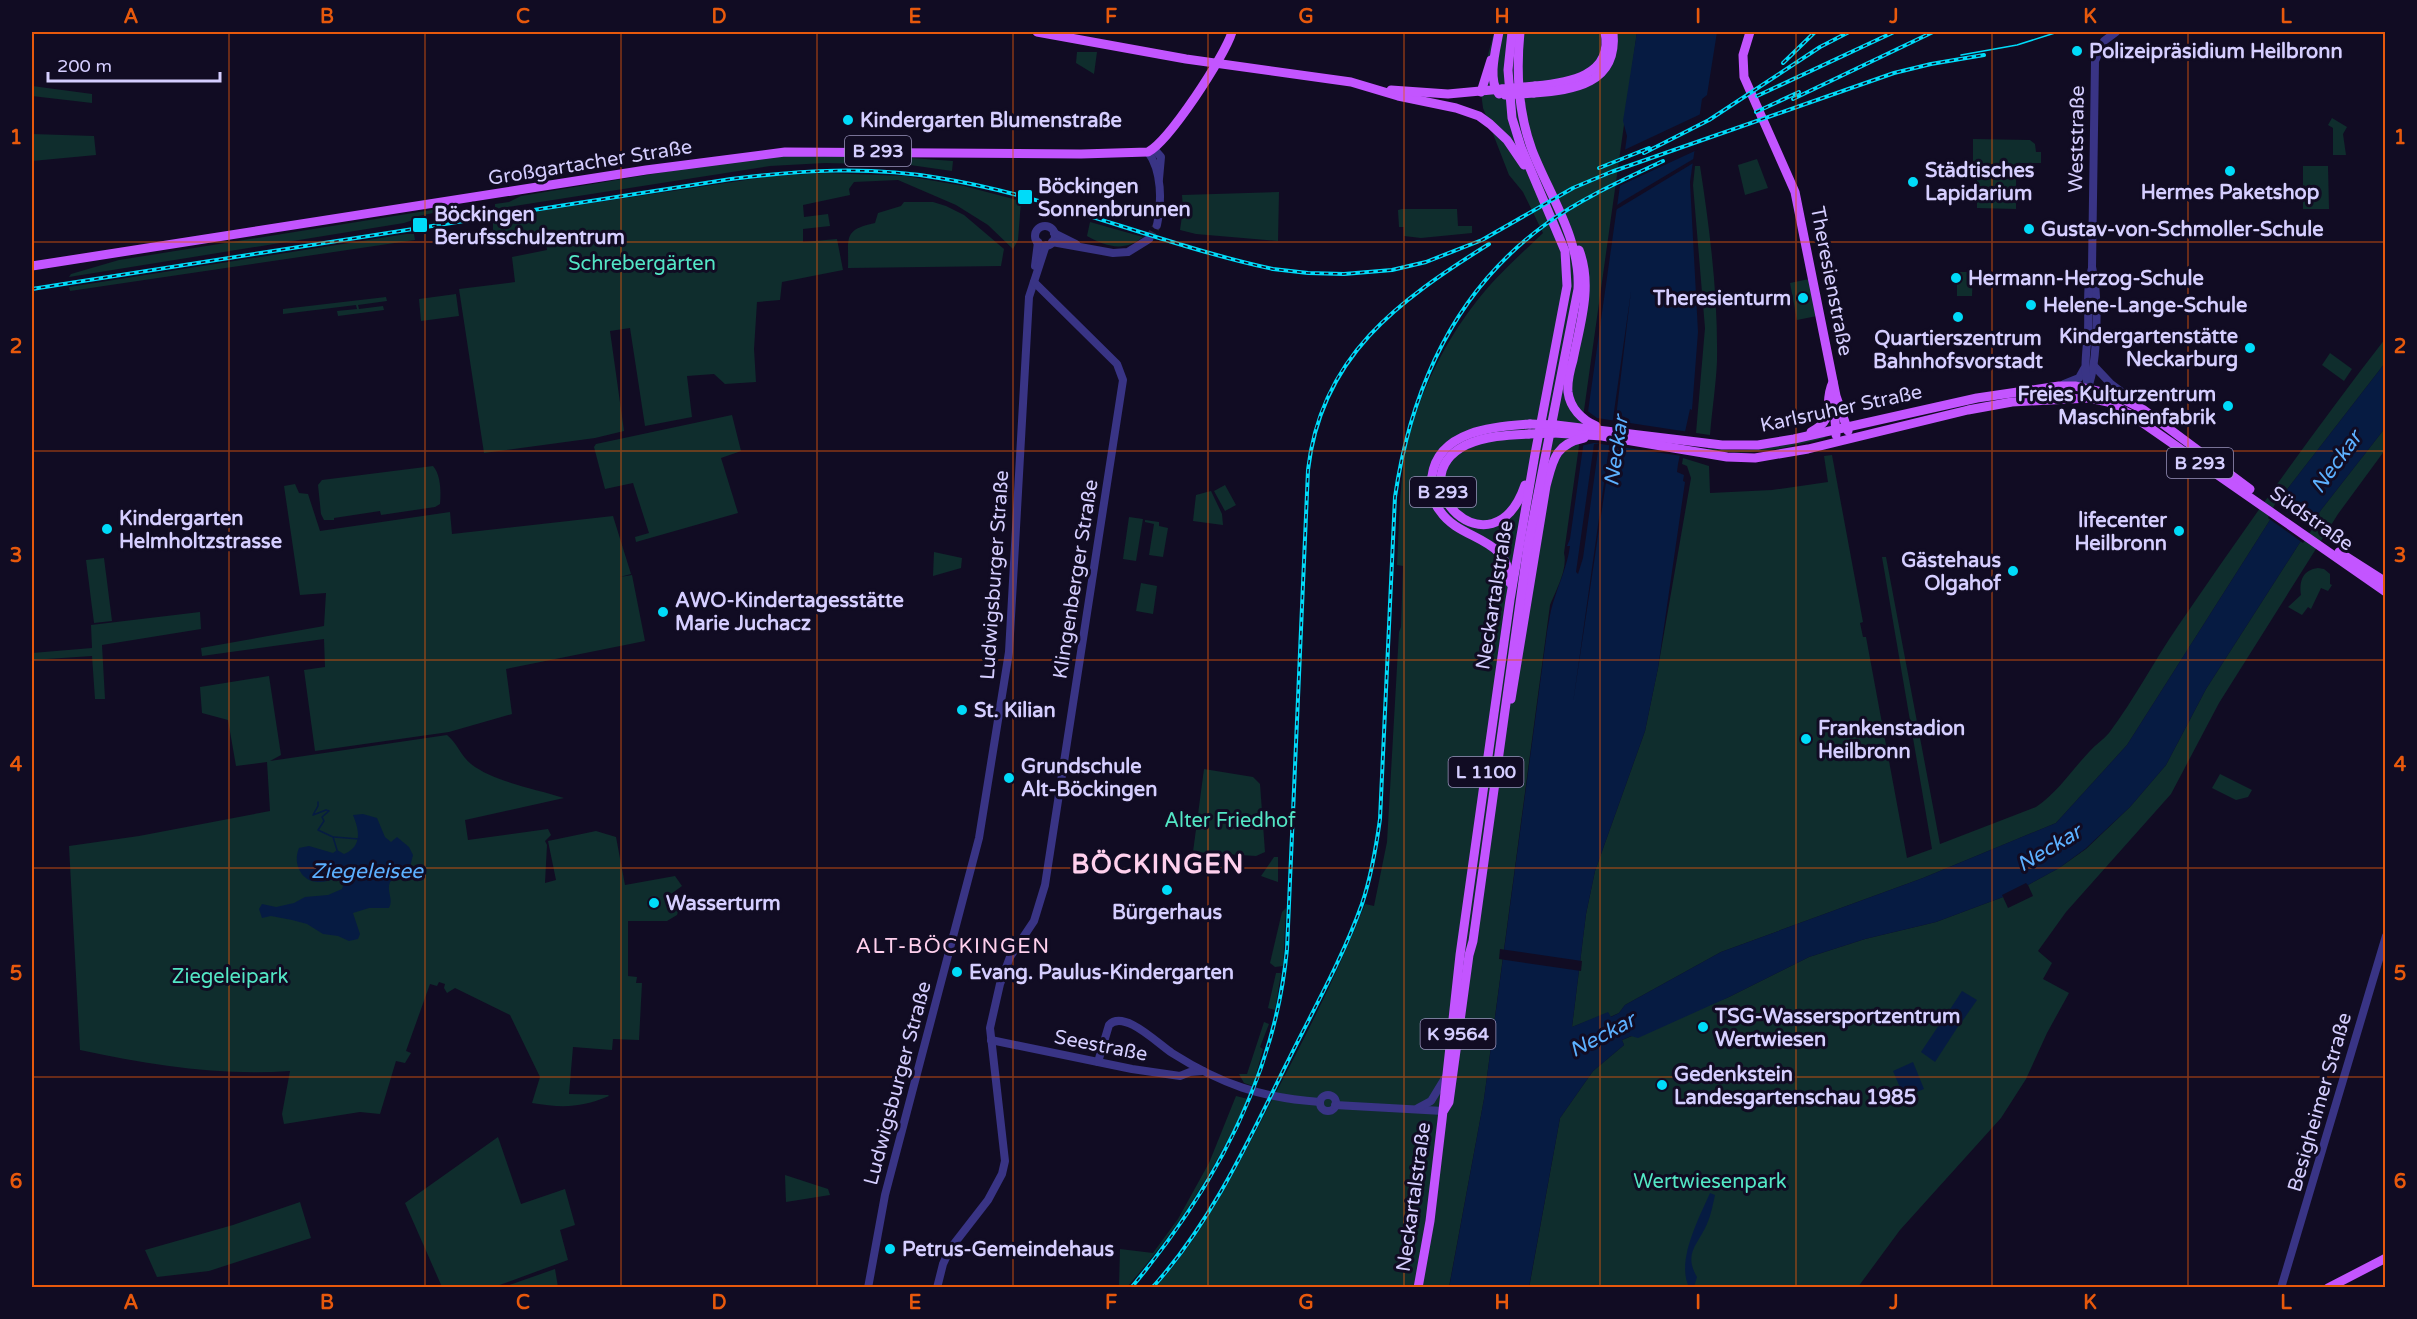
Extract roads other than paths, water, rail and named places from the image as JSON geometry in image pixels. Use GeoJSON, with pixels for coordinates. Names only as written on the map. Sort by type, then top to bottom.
{"type":"FeatureCollection","features":[{"type":"Feature","properties":{"kind":"main road"},"geometry":{"type":"LineString","coordinates":[[1037,32],[1215,64]]}},
{"type":"Feature","properties":{"kind":"main road"},"geometry":{"type":"LineString","coordinates":[[1153,149],[1186,109],[1233,32]]}},
{"type":"Feature","properties":{"kind":"main road"},"geometry":{"type":"LineString","coordinates":[[1481,92],[1499,32]]}},
{"type":"Feature","properties":{"kind":"main road"},"geometry":{"type":"LineString","coordinates":[[1420,100],[1501,92],[1494,68],[1499,32]]}},
{"type":"Feature","properties":{"kind":"main road","name":"Neckartalstraße"},"geometry":{"type":"LineString","coordinates":[[1418,1287],[1428,1232],[1460,955],[1510,600],[1568,273],[1565,251],[1521,147],[1510,108],[1508,70],[1512,32]]}},
{"type":"Feature","properties":{"kind":"main road","name":"Neckartalstraße"},"geometry":{"type":"LineString","coordinates":[[1520,32],[1518,73],[1524,123],[1531,147],[1581,254],[1586,279],[1585,299],[1568,391],[1573,407],[1581,417],[1603,433]]}},
{"type":"Feature","properties":{"kind":"main road","name":"Neckartalstraße"},"geometry":{"type":"LineString","coordinates":[[1518,73],[1526,32]]}},
{"type":"Feature","properties":{"kind":"main road","name":"B 293"},"geometry":{"type":"LineString","coordinates":[[1377,89],[1448,94],[1501,92],[1534,89],[1574,80],[1594,68],[1604,50],[1605,32]]}},
{"type":"Feature","properties":{"kind":"main road"},"geometry":{"type":"LineString","coordinates":[[1534,89],[1573,89],[1599,75],[1606,67],[1613,48],[1613,32]]}},
{"type":"Feature","properties":{"kind":"main road","name":"Theresienstraße"},"geometry":{"type":"LineString","coordinates":[[1750,32],[1743,55],[1745,83],[1795,192],[1836,396],[1850,439]]}},
{"type":"Feature","properties":{"kind":"main road","name":"B 293"},"geometry":{"type":"LineString","coordinates":[[1215,64],[1318,76],[1455,108],[1479,116],[1507,141],[1540,189]]}},
{"type":"Feature","properties":{"kind":"main road","name":"Großgartacher Straße"},"geometry":{"type":"LineString","coordinates":[[32,266],[646,170],[785,152],[1109,154],[1153,149]]}},
{"type":"Feature","properties":{"kind":"main road","name":"Neckartalstraße"},"geometry":{"type":"LineString","coordinates":[[1443,1111],[1449,1102],[1530,536],[1543,459],[1578,298],[1578,267],[1563,219]]}},
{"type":"Feature","properties":{"kind":"main road"},"geometry":{"type":"LineString","coordinates":[[1807,436],[1826,422],[1829,411],[1828,393],[1833,382]]}},
{"type":"Feature","properties":{"kind":"main road","name":"Karlsruher Straße"},"geometry":{"type":"LineString","coordinates":[[1603,433],[1701,447],[1751,446],[1807,436],[1949,404],[2059,386],[2088,387]]}},
{"type":"Feature","properties":{"kind":"main road","name":"B 293"},"geometry":{"type":"LineString","coordinates":[[2088,387],[2115,395],[2144,410],[2249,492]]}},
{"type":"Feature","properties":{"kind":"main road","name":"Theresienstraße"},"geometry":{"type":"LineString","coordinates":[[1836,396],[1833,409],[1837,442]]}},
{"type":"Feature","properties":{"kind":"main road","name":"Karlsruher Straße"},"geometry":{"type":"LineString","coordinates":[[1701,447],[1727,457],[1755,458],[1785,454],[1968,410],[2012,402],[2068,397],[2108,402]]}},
{"type":"Feature","properties":{"kind":"main road","name":"B 293"},"geometry":{"type":"LineString","coordinates":[[2108,402],[2249,492]]}},
{"type":"Feature","properties":{"kind":"main road"},"geometry":{"type":"LineString","coordinates":[[1510,600],[1510,579],[1505,560],[1492,546],[1445,518],[1436,505],[1431,482],[1438,459],[1457,440],[1485,428],[1529,429]]}},
{"type":"Feature","properties":{"kind":"main road","name":"B 293"},"geometry":{"type":"LineString","coordinates":[[1535,454],[1520,500],[1507,516],[1492,523],[1473,524],[1454,514],[1447,505],[1443,496],[1442,477],[1446,464],[1464,446],[1486,438],[1529,429],[1555,429],[1578,433]]}},
{"type":"Feature","properties":{"kind":"main road"},"geometry":{"type":"LineString","coordinates":[[1578,433],[1603,433]]}},
{"type":"Feature","properties":{"kind":"main road","name":"Neckartalstraße"},"geometry":{"type":"LineString","coordinates":[[1502,739],[1517,673],[1549,475],[1557,452],[1578,433]]}},
{"type":"Feature","properties":{"kind":"main road","name":"Südstraße"},"geometry":{"type":"LineString","coordinates":[[2249,492],[2331,550],[2385,592]]}},
{"type":"Feature","properties":{"kind":"main road","name":"Südstraße"},"geometry":{"type":"LineString","coordinates":[[2331,550],[2385,582]]}},
{"type":"Feature","properties":{"kind":"main road"},"geometry":{"type":"LineString","coordinates":[[2328,1287],[2385,1258]]}},
{"type":"Feature","properties":{"kind":"street","name":"Weststraße"},"geometry":{"type":"LineString","coordinates":[[2088,387],[2094,366],[2095,285],[2092,267],[2094,69],[2099,49],[2107,37],[2116,32]]}},
{"type":"Feature","properties":{"kind":"street"},"geometry":{"type":"LineString","coordinates":[[1153,149],[1162,160],[1157,225]]}},
{"type":"Feature","properties":{"kind":"street"},"geometry":{"type":"LineString","coordinates":[[1051,240],[1047,226],[1042,226],[1035,233],[1038,242],[1051,240],[1106,252],[1128,252],[1149,239]]}},
{"type":"Feature","properties":{"kind":"street","name":"Ludwigsburger Straße"},"geometry":{"type":"LineString","coordinates":[[868,1287],[885,1195],[979,838],[1009,652],[1029,297],[1051,240]]}},
{"type":"Feature","properties":{"kind":"street","name":"Ludwigsburger Straße"},"geometry":{"type":"LineString","coordinates":[[1034,282],[1038,242]]}},
{"type":"Feature","properties":{"kind":"street","name":"Weststraße"},"geometry":{"type":"LineString","coordinates":[[2088,387],[2084,368],[2088,332],[2088,286],[2092,267]]}},
{"type":"Feature","properties":{"kind":"street","name":"Klingenberger Straße"},"geometry":{"type":"LineString","coordinates":[[937,1287],[950,1249],[988,1200],[997,1186],[1004,1166],[990,1028],[1010,957],[1034,921],[1045,885],[1123,383],[1122,371],[1118,364],[1034,282]]}},
{"type":"Feature","properties":{"kind":"street"},"geometry":{"type":"LineString","coordinates":[[2094,366],[2111,384],[2144,410]]}},
{"type":"Feature","properties":{"kind":"street"},"geometry":{"type":"LineString","coordinates":[[2059,386],[2079,378],[2084,368]]}},
{"type":"Feature","properties":{"kind":"street"},"geometry":{"type":"LineString","coordinates":[[2088,387],[2094,396],[2108,402]]}},
{"type":"Feature","properties":{"kind":"street","name":"Karlsruher Straße"},"geometry":{"type":"LineString","coordinates":[[2068,397],[2088,387]]}},
{"type":"Feature","properties":{"kind":"street","name":"Besigheimer Straße"},"geometry":{"type":"LineString","coordinates":[[2281,1287],[2385,936]]}},
{"type":"Feature","properties":{"kind":"street"},"geometry":{"type":"LineString","coordinates":[[1098,1062],[1109,1025],[1116,1020],[1125,1021],[1181,1059],[1236,1086],[1259,1094],[1320,1102],[1321,1108],[1326,1111],[1332,1110],[1335,1105],[1443,1111]]}},
{"type":"Feature","properties":{"kind":"street","name":"Seestraße"},"geometry":{"type":"LineString","coordinates":[[991,1040],[1180,1076],[1204,1070]]}},
{"type":"Feature","properties":{"kind":"street"},"geometry":{"type":"LineString","coordinates":[[1415,1109],[1431,1101],[1446,1077]]}},
{"type":"Feature","properties":{"kind":"street","name":"Besigheimer Straße"},"geometry":{"type":"LineString","coordinates":[[2285,1278],[2286,1287]]}},
{"type":"Feature","properties":{"kind":"water","name":"Neckar"},"geometry":{"type":"Polygon","coordinates":[[[1637,32],[1717,32],[1707,95],[1702,99],[1690,182],[1698,332],[1692,410],[1690,409],[1677,472],[1684,475],[1683,481],[1685,482],[1658,668],[1645,731],[1595,871],[1586,914],[1572,1027],[1608,1012],[1611,1017],[1619,1013],[1625,1005],[1721,952],[1923,878],[2056,823],[2127,745],[2270,520],[2282,496],[2385,363],[2385,428],[2321,510],[2206,689],[2166,765],[2130,807],[2085,849],[2059,868],[2028,885],[2026,883],[2002,895],[2003,897],[1936,922],[1865,939],[1809,957],[1729,997],[1638,1038],[1631,1036],[1622,1040],[1624,1045],[1593,1071],[1560,1118],[1529,1287],[1449,1288],[1484,1099],[1547,632],[1552,606],[1570,546],[1567,546],[1570,539],[1627,136],[1623,121],[1637,32]],[[1631,291],[1573,703],[1612,451],[1631,291]],[[1594,444],[1576,572],[1578,574],[1583,558],[1599,444],[1594,444]]]}},
{"type":"Feature","properties":{"kind":"water","name":"Ziegeleisee"},"geometry":{"type":"Polygon","coordinates":[[[363,814],[377,818],[385,837],[391,842],[397,837],[409,847],[413,855],[410,867],[390,882],[389,908],[369,908],[353,913],[360,934],[358,939],[349,941],[338,936],[323,934],[307,924],[292,920],[271,916],[262,918],[259,909],[262,904],[276,907],[294,903],[305,897],[328,895],[342,889],[344,883],[339,878],[320,882],[304,876],[298,866],[297,854],[299,848],[309,846],[333,853],[337,850],[344,854],[350,851],[358,837],[353,815],[363,814]]]}},
{"type":"Feature","properties":{"kind":"water"},"geometry":{"type":"Polygon","coordinates":[[[1962,991],[1977,1000],[1961,1023],[1947,1014],[1962,991]]]}},
{"type":"Feature","properties":{"kind":"water"},"geometry":{"type":"Polygon","coordinates":[[[1945,1016],[1959,1025],[1935,1062],[1921,1052],[1945,1016]]]}},
{"type":"Feature","properties":{"kind":"water"},"geometry":{"type":"Polygon","coordinates":[[[1913,1062],[1924,1089],[1904,1097],[1893,1071],[1913,1062]]]}},
{"type":"Feature","properties":{"kind":"water"},"geometry":{"type":"Polygon","coordinates":[[[1710,1193],[1715,1195],[1711,1213],[1692,1255],[1691,1262],[1697,1277],[1694,1287],[1689,1287],[1685,1265],[1687,1252],[1710,1193]]]}},
{"type":"Feature","properties":{"kind":"waterway"},"geometry":{"type":"LineString","coordinates":[[318,802],[313,815],[329,811],[322,817],[324,821],[318,830],[333,837],[337,850]]}},
{"type":"Feature","properties":{"kind":"waterway"},"geometry":{"type":"LineString","coordinates":[[334,837],[359,839]]}},
{"type":"Feature","properties":{"kind":"tunnel"},"geometry":{"type":"LineString","coordinates":[[1149,239],[1157,225]]}},
{"type":"Feature","properties":{"kind":"tram line"},"geometry":{"type":"LineString","coordinates":[[1961,55],[2017,45],[2058,32]]}},
{"type":"Feature","properties":{"kind":"railway"},"geometry":{"type":"LineString","coordinates":[[1783,63],[1815,32]]}},
{"type":"Feature","properties":{"kind":"railway"},"geometry":{"type":"LineString","coordinates":[[1644,153],[1709,120],[1820,47],[1849,32]]}},
{"type":"Feature","properties":{"kind":"railway"},"geometry":{"type":"LineString","coordinates":[[1757,96],[1894,32]]}},
{"type":"Feature","properties":{"kind":"railway"},"geometry":{"type":"LineString","coordinates":[[1793,99],[1933,32]]}},
{"type":"Feature","properties":{"kind":"railway"},"geometry":{"type":"LineString","coordinates":[[32,289],[731,179],[783,173],[835,171],[913,174],[981,186],[1023,196],[1189,247],[1273,269],[1344,274],[1392,270],[1426,262],[1482,240],[1573,188],[1611,172],[1894,73],[1984,55]]}},
{"type":"Feature","properties":{"kind":"railway"},"geometry":{"type":"LineString","coordinates":[[1756,112],[1799,92]]}},
{"type":"Feature","properties":{"kind":"railway"},"geometry":{"type":"LineString","coordinates":[[1599,168],[1649,148]]}},
{"type":"Feature","properties":{"kind":"railway"},"geometry":{"type":"LineString","coordinates":[[1152,1288],[1192,1237],[1227,1181],[1336,966],[1365,894],[1380,819],[1395,497],[1402,457],[1413,418],[1442,344],[1462,311],[1486,279],[1514,250],[1546,224],[1574,206],[1663,161]]}},
{"type":"Feature","properties":{"kind":"railway"},"geometry":{"type":"LineString","coordinates":[[1131,1288],[1161,1251],[1188,1212],[1235,1130],[1254,1087],[1269,1043],[1280,997],[1287,949],[1308,470],[1316,430],[1329,395],[1347,363],[1369,336],[1395,310],[1424,287],[1489,244]]}},
{"type":"Feature","properties":{"kind":"place","name":"Polizeipräsidium Heilbronn"},"geometry":{"type":"Point","coordinates":[2077,51]}},
{"type":"Feature","properties":{"kind":"place","name":"Kindergarten Blumenstraße"},"geometry":{"type":"Point","coordinates":[848,120]}},
{"type":"Feature","properties":{"kind":"place","name":"Hermes Paketshop"},"geometry":{"type":"Point","coordinates":[2230,171]}},
{"type":"Feature","properties":{"kind":"place","name":"Städtisches Lapidarium"},"geometry":{"type":"Point","coordinates":[1913,182]}},
{"type":"Feature","properties":{"kind":"place","name":"Böckingen Sonnenbrunnen"},"geometry":{"type":"Point","coordinates":[1025,197]}},
{"type":"Feature","properties":{"kind":"place","name":"Böckingen Berufsschulzentrum"},"geometry":{"type":"Point","coordinates":[420,225]}},
{"type":"Feature","properties":{"kind":"place","name":"Gustav-von-Schmoller-Schule"},"geometry":{"type":"Point","coordinates":[2029,229]}},
{"type":"Feature","properties":{"kind":"place","name":"Hermann-Herzog-Schule"},"geometry":{"type":"Point","coordinates":[1956,278]}},
{"type":"Feature","properties":{"kind":"place","name":"Theresienturm"},"geometry":{"type":"Point","coordinates":[1803,298]}},
{"type":"Feature","properties":{"kind":"place","name":"Helene-Lange-Schule"},"geometry":{"type":"Point","coordinates":[2031,305]}},
{"type":"Feature","properties":{"kind":"place","name":"Quartierszentrum Bahnhofsvorstadt"},"geometry":{"type":"Point","coordinates":[1958,317]}},
{"type":"Feature","properties":{"kind":"place","name":"Kindergartenstätte Neckarburg"},"geometry":{"type":"Point","coordinates":[2250,348]}},
{"type":"Feature","properties":{"kind":"place","name":"Freies Kulturzentrum Maschinenfabrik"},"geometry":{"type":"Point","coordinates":[2228,406]}},
{"type":"Feature","properties":{"kind":"place","name":"Kindergarten Helmholtzstrasse"},"geometry":{"type":"Point","coordinates":[107,529]}},
{"type":"Feature","properties":{"kind":"place","name":"lifecenter Heilbronn"},"geometry":{"type":"Point","coordinates":[2179,531]}},
{"type":"Feature","properties":{"kind":"place","name":"Gästehaus Olgahof"},"geometry":{"type":"Point","coordinates":[2013,571]}},
{"type":"Feature","properties":{"kind":"place","name":"AWO-Kindertagesstätte Marie Juchacz"},"geometry":{"type":"Point","coordinates":[663,612]}},
{"type":"Feature","properties":{"kind":"place","name":"St. Kilian"},"geometry":{"type":"Point","coordinates":[962,710]}},
{"type":"Feature","properties":{"kind":"place","name":"Frankenstadion Heilbronn"},"geometry":{"type":"Point","coordinates":[1806,739]}},
{"type":"Feature","properties":{"kind":"place","name":"Grundschule Alt-Böckingen"},"geometry":{"type":"Point","coordinates":[1009,778]}},
{"type":"Feature","properties":{"kind":"place","name":"Bürgerhaus"},"geometry":{"type":"Point","coordinates":[1167,890]}},
{"type":"Feature","properties":{"kind":"place","name":"Wasserturm"},"geometry":{"type":"Point","coordinates":[654,903]}},
{"type":"Feature","properties":{"kind":"place","name":"Evang. Paulus-Kindergarten"},"geometry":{"type":"Point","coordinates":[957,972]}},
{"type":"Feature","properties":{"kind":"place","name":"TSG-Wassersportzentrum Wertwiesen"},"geometry":{"type":"Point","coordinates":[1703,1027]}},
{"type":"Feature","properties":{"kind":"place","name":"Gedenkstein Landesgartenschau 1985"},"geometry":{"type":"Point","coordinates":[1662,1085]}},
{"type":"Feature","properties":{"kind":"place","name":"Petrus-Gemeindehaus"},"geometry":{"type":"Point","coordinates":[890,1249]}},
{"type":"Feature","properties":{"kind":"district","name":"BÖCKINGEN"},"geometry":{"type":"Point","coordinates":[1158,864]}},
{"type":"Feature","properties":{"kind":"district","name":"ALT-BÖCKINGEN"},"geometry":{"type":"Point","coordinates":[953,946]}},
{"type":"Feature","properties":{"kind":"park label","name":"Schrebergärten"},"geometry":{"type":"Point","coordinates":[642,263]}},
{"type":"Feature","properties":{"kind":"park label","name":"Alter Friedhof"},"geometry":{"type":"Point","coordinates":[1230,820]}},
{"type":"Feature","properties":{"kind":"park label","name":"Ziegeleipark"},"geometry":{"type":"Point","coordinates":[230,976]}},
{"type":"Feature","properties":{"kind":"park label","name":"Wertwiesenpark"},"geometry":{"type":"Point","coordinates":[1710,1181]}}]}
